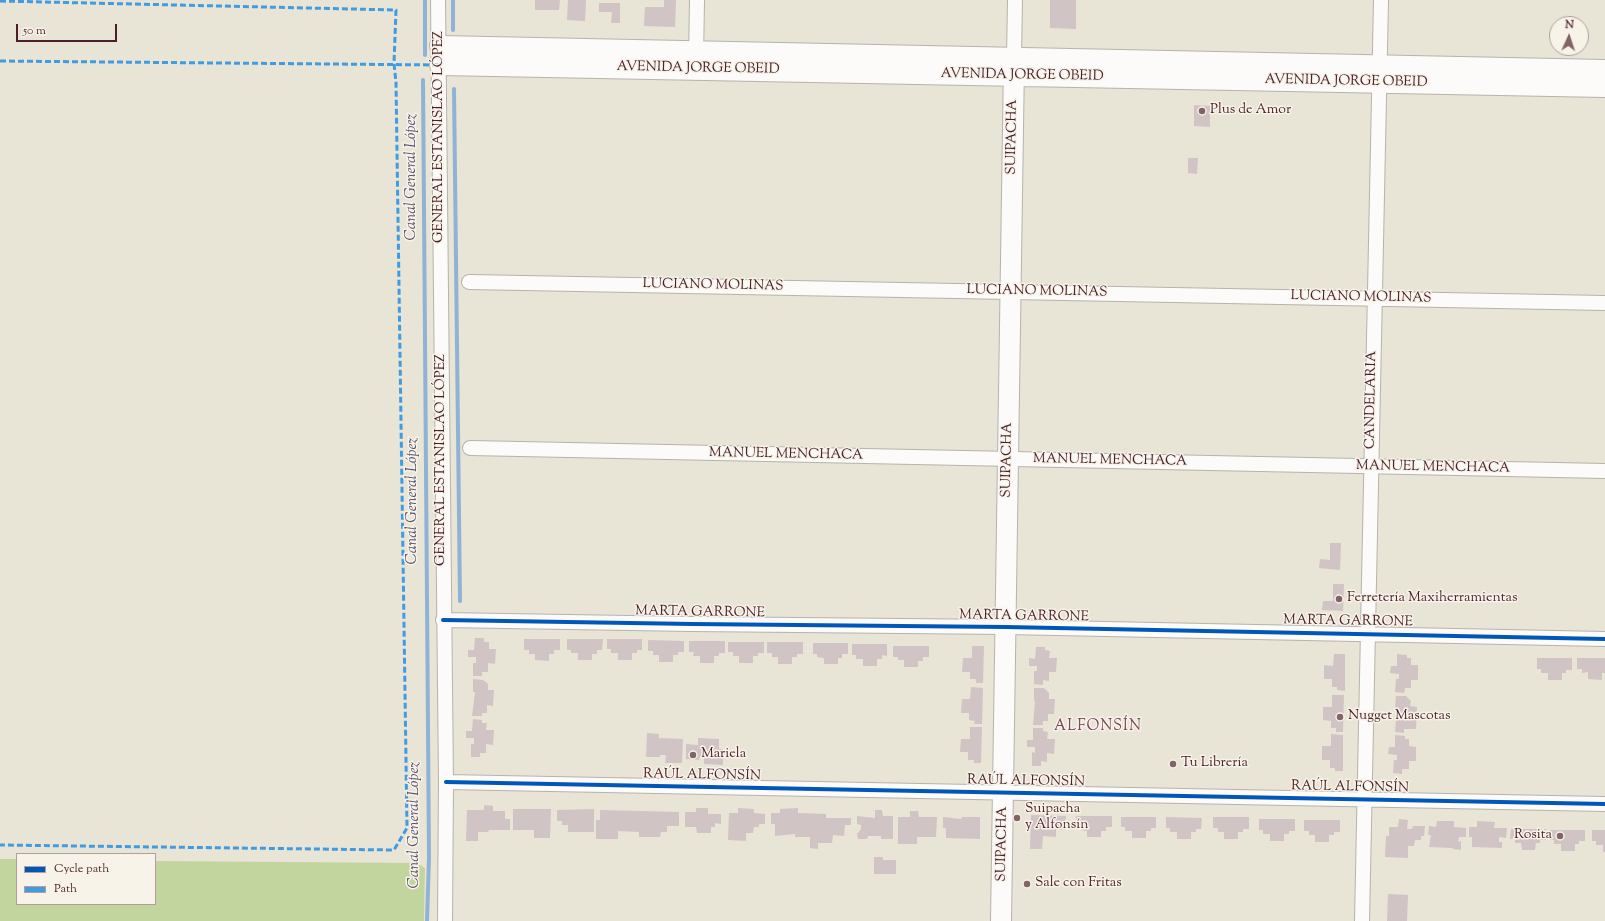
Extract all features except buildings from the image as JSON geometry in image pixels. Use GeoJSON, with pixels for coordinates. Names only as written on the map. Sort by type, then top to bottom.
{"type":"FeatureCollection","features":[{"type":"Feature","properties":{"kind":"main road","name":"AVENIDA JORGE OBEID"},"geometry":{"type":"LineString","coordinates":[[440,55],[1380,74],[1605,87]]}},
{"type":"Feature","properties":{"kind":"main road","name":"SUIPACHA"},"geometry":{"type":"LineString","coordinates":[[1001,921],[1014,66]]}},
{"type":"Feature","properties":{"kind":"main road","name":"AVENIDA JORGE OBEID"},"geometry":{"type":"LineString","coordinates":[[1380,74],[1605,70]]}},
{"type":"Feature","properties":{"kind":"street","name":"GENERAL ESTANISLAO LÓPEZ"},"geometry":{"type":"LineString","coordinates":[[438,0],[440,55],[443,620],[446,782],[445,921]]}},
{"type":"Feature","properties":{"kind":"street"},"geometry":{"type":"LineString","coordinates":[[696,60],[697,0]]}},
{"type":"Feature","properties":{"kind":"street","name":"SUIPACHA"},"geometry":{"type":"LineString","coordinates":[[1014,66],[1015,0]]}},
{"type":"Feature","properties":{"kind":"street","name":"CANDELARIA"},"geometry":{"type":"LineString","coordinates":[[1362,921],[1381,0]]}},
{"type":"Feature","properties":{"kind":"street","name":"LUCIANO MOLINAS"},"geometry":{"type":"LineString","coordinates":[[469,282],[1605,303]]}},
{"type":"Feature","properties":{"kind":"street","name":"MANUEL MENCHACA"},"geometry":{"type":"LineString","coordinates":[[470,448],[1605,471]]}},
{"type":"Feature","properties":{"kind":"street","name":"MARTA GARRONE"},"geometry":{"type":"LineString","coordinates":[[443,620],[1006,627],[1605,639]]}},
{"type":"Feature","properties":{"kind":"street","name":"RAÚL ALFONSÍN"},"geometry":{"type":"LineString","coordinates":[[446,782],[1605,804]]}},
{"type":"Feature","properties":{"kind":"green space"},"geometry":{"type":"Polygon","coordinates":[[[0,859],[16,859],[16,905],[156,905],[156,861],[417,863],[425,868],[424,921],[0,921],[0,859]]]}},
{"type":"Feature","properties":{"kind":"waterway","name":"Canal General López"},"geometry":{"type":"LineString","coordinates":[[425,0],[425,55]]}},
{"type":"Feature","properties":{"kind":"waterway","name":"Canal General López"},"geometry":{"type":"LineString","coordinates":[[453,0],[453,30]]}},
{"type":"Feature","properties":{"kind":"waterway","name":"Canal General López"},"geometry":{"type":"LineString","coordinates":[[423,80],[429,858],[427,921]]}},
{"type":"Feature","properties":{"kind":"waterway","name":"Canal General López"},"geometry":{"type":"LineString","coordinates":[[454,89],[460,601]]}},
{"type":"Feature","properties":{"kind":"marked path"},"geometry":{"type":"LineString","coordinates":[[0,1],[396,10],[394,63],[396,83],[407,828],[394,850],[0,845]]}},
{"type":"Feature","properties":{"kind":"marked path"},"geometry":{"type":"LineString","coordinates":[[0,61],[440,65]]}},
{"type":"Feature","properties":{"kind":"cycle path"},"geometry":{"type":"LineString","coordinates":[[443,620],[1006,627],[1605,639]]}},
{"type":"Feature","properties":{"kind":"cycle path"},"geometry":{"type":"LineString","coordinates":[[446,782],[1605,804]]}},
{"type":"Feature","properties":{"kind":"place","name":"Plus de Amor"},"geometry":{"type":"Point","coordinates":[1202,111]}},
{"type":"Feature","properties":{"kind":"place","name":"Ferretería Maxiherramientas"},"geometry":{"type":"Point","coordinates":[1339,599]}},
{"type":"Feature","properties":{"kind":"place","name":"Nugget Mascotas"},"geometry":{"type":"Point","coordinates":[1340,717]}},
{"type":"Feature","properties":{"kind":"place","name":"Mariela"},"geometry":{"type":"Point","coordinates":[693,755]}},
{"type":"Feature","properties":{"kind":"place","name":"Tu Librería"},"geometry":{"type":"Point","coordinates":[1173,764]}},
{"type":"Feature","properties":{"kind":"place","name":"Suipacha y Alfonsín"},"geometry":{"type":"Point","coordinates":[1017,818]}},
{"type":"Feature","properties":{"kind":"place","name":"Rosita"},"geometry":{"type":"Point","coordinates":[1560,836]}},
{"type":"Feature","properties":{"kind":"place","name":"Sale con Fritas"},"geometry":{"type":"Point","coordinates":[1027,884]}},
{"type":"Feature","properties":{"kind":"district","name":"ALFONSÍN"},"geometry":{"type":"Point","coordinates":[1098,727]}}]}
